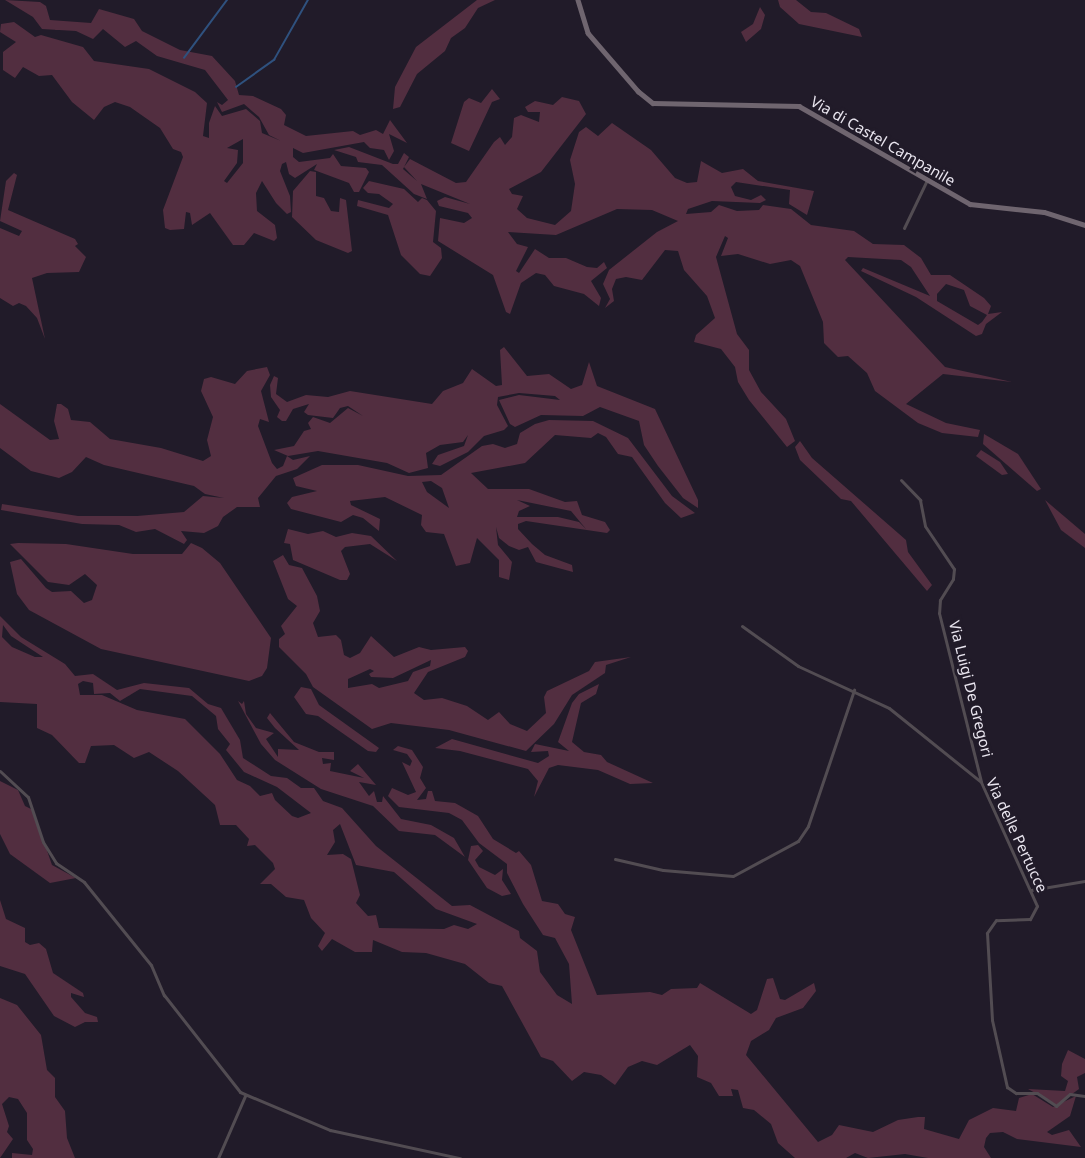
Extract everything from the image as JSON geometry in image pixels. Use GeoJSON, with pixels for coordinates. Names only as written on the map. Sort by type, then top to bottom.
{"type":"FeatureCollection","features":[{"type":"Feature","properties":{"kind":"street","name":"Via di Castel Campanile"},"geometry":{"type":"LineString","coordinates":[[578,0],[588,33],[651,102],[667,106],[796,105],[974,206],[1044,212],[1085,225]]}},
{"type":"Feature","properties":{"kind":"street"},"geometry":{"type":"LineString","coordinates":[[904,228],[927,180]]}},
{"type":"Feature","properties":{"kind":"street","name":"Via Luigi De Gregori"},"geometry":{"type":"LineString","coordinates":[[901,480],[920,500],[925,526],[954,570],[953,579],[940,600],[939,613],[981,782]]}},
{"type":"Feature","properties":{"kind":"street","name":"Via delle Pertucce"},"geometry":{"type":"LineString","coordinates":[[742,626],[798,666],[854,690],[911,723],[981,782],[1037,906],[1033,916],[1025,921],[993,921],[986,936],[991,1017],[1007,1086],[1016,1094],[1038,1093],[1056,1106],[1070,1094],[1085,1096]]}},
{"type":"Feature","properties":{"kind":"street"},"geometry":{"type":"LineString","coordinates":[[615,859],[663,870],[733,876],[798,841],[810,823],[854,690]]}},
{"type":"Feature","properties":{"kind":"street"},"geometry":{"type":"LineString","coordinates":[[0,771],[28,797],[43,842],[56,863],[84,882],[151,965],[166,997],[245,1096],[330,1130],[460,1158]]}},
{"type":"Feature","properties":{"kind":"street"},"geometry":{"type":"LineString","coordinates":[[1031,890],[1085,881]]}},
{"type":"Feature","properties":{"kind":"street"},"geometry":{"type":"LineString","coordinates":[[219,1158],[245,1096]]}},
{"type":"Feature","properties":{"kind":"shaded area"},"geometry":{"type":"Polygon","coordinates":[[[5,0],[40,2],[46,6],[50,20],[91,23],[99,9],[134,19],[142,31],[180,50],[212,56],[235,81],[239,95],[253,96],[281,109],[286,115],[284,125],[306,136],[353,131],[360,135],[376,130],[383,134],[390,120],[407,143],[389,134],[394,151],[389,160],[384,150],[370,148],[364,142],[303,153],[293,148],[293,157],[299,162],[330,158],[333,154],[341,166],[366,168],[369,172],[359,192],[354,192],[349,183],[314,170],[317,164],[295,178],[289,174],[286,162],[282,164],[280,171],[290,196],[291,212],[287,214],[276,203],[262,181],[256,193],[257,211],[275,225],[277,238],[274,241],[254,233],[244,245],[233,245],[210,213],[192,225],[190,213],[186,212],[184,229],[170,230],[165,228],[163,210],[183,157],[181,152],[173,149],[160,128],[130,107],[115,102],[104,107],[94,120],[72,102],[52,75],[39,76],[23,67],[15,78],[3,70],[3,52],[16,42],[0,32],[1,24],[14,22],[35,37],[41,35],[83,47],[94,61],[149,69],[195,92],[207,103],[203,136],[209,138],[209,123],[215,106],[222,116],[246,109],[260,121],[262,133],[281,141],[269,135],[259,117],[244,104],[222,112],[217,102],[222,105],[228,100],[205,70],[157,56],[136,41],[125,47],[103,29],[93,39],[76,31],[42,29],[33,17],[5,0]],[[243,139],[227,148],[238,150],[237,163],[224,181],[227,183],[243,163],[243,139]]]}},
{"type":"Feature","properties":{"kind":"shaded area"},"geometry":{"type":"Polygon","coordinates":[[[477,0],[495,0],[478,8],[465,28],[451,38],[445,51],[417,74],[400,107],[393,109],[395,87],[416,47],[477,0]]]}},
{"type":"Feature","properties":{"kind":"shaded area"},"geometry":{"type":"Polygon","coordinates":[[[778,0],[796,0],[811,12],[826,13],[859,29],[862,37],[799,24],[780,7],[778,0]]]}},
{"type":"Feature","properties":{"kind":"shaded area"},"geometry":{"type":"Polygon","coordinates":[[[760,7],[765,15],[761,29],[746,42],[741,32],[753,24],[760,7]]]}},
{"type":"Feature","properties":{"kind":"shaded area"},"geometry":{"type":"Polygon","coordinates":[[[492,89],[500,99],[492,102],[469,151],[451,143],[464,102],[469,98],[481,103],[492,89]]]}},
{"type":"Feature","properties":{"kind":"shaded area"},"geometry":{"type":"Polygon","coordinates":[[[562,97],[579,101],[586,114],[541,172],[509,189],[512,194],[523,196],[517,209],[527,218],[555,225],[571,211],[575,184],[570,160],[579,132],[586,127],[598,136],[612,123],[651,150],[675,178],[687,183],[697,182],[701,161],[722,173],[743,169],[758,181],[814,191],[807,215],[789,204],[790,190],[736,182],[731,187],[735,196],[751,200],[761,195],[766,200],[760,203],[712,201],[688,209],[686,214],[711,212],[719,205],[737,211],[759,210],[763,205],[791,209],[811,225],[854,231],[873,244],[904,245],[921,258],[931,275],[950,275],[984,298],[991,306],[988,314],[1002,312],[986,324],[982,334],[976,336],[916,297],[861,271],[863,268],[930,296],[911,267],[901,260],[848,257],[845,260],[945,367],[1012,382],[943,374],[906,404],[946,423],[980,430],[978,437],[942,433],[918,423],[875,391],[867,373],[848,356],[838,357],[824,343],[823,322],[800,266],[791,260],[770,264],[738,254],[721,256],[728,238],[725,236],[716,257],[737,334],[749,350],[749,370],[761,392],[786,419],[795,441],[787,447],[749,400],[738,382],[735,367],[721,349],[694,342],[696,335],[715,318],[707,296],[684,270],[678,251],[665,250],[642,280],[626,277],[616,279],[612,289],[614,301],[605,308],[610,299],[603,284],[609,270],[657,232],[678,221],[652,210],[617,209],[556,235],[508,232],[517,244],[528,247],[516,271],[519,273],[535,249],[549,258],[566,258],[587,267],[597,268],[604,262],[607,268],[591,281],[601,298],[599,306],[584,294],[554,286],[545,275],[536,273],[521,283],[510,314],[506,312],[493,275],[438,241],[440,218],[464,223],[472,218],[468,213],[439,206],[437,201],[445,197],[470,204],[421,184],[427,199],[414,194],[382,165],[358,162],[356,157],[334,150],[349,147],[393,164],[398,164],[404,153],[409,157],[404,167],[410,159],[456,183],[466,182],[494,142],[500,137],[505,145],[512,137],[514,118],[521,115],[539,122],[540,112],[528,112],[525,107],[535,101],[553,105],[562,97]],[[946,284],[937,294],[937,301],[978,325],[987,315],[970,306],[964,290],[946,284]]]}},
{"type":"Feature","properties":{"kind":"shaded area"},"geometry":{"type":"Polygon","coordinates":[[[310,171],[316,172],[316,196],[324,198],[331,211],[339,212],[340,198],[346,200],[352,251],[348,253],[316,240],[292,217],[293,191],[310,171]]]}},
{"type":"Feature","properties":{"kind":"shaded area"},"geometry":{"type":"Polygon","coordinates":[[[14,173],[17,175],[8,210],[75,239],[78,244],[75,246],[86,257],[79,272],[47,273],[32,278],[45,339],[37,318],[26,306],[19,303],[13,306],[0,298],[0,228],[19,236],[22,231],[0,221],[6,181],[14,173]]]}},
{"type":"Feature","properties":{"kind":"shaded area"},"geometry":{"type":"Polygon","coordinates":[[[369,181],[404,189],[418,202],[422,198],[427,200],[436,211],[433,242],[441,248],[442,258],[430,276],[420,274],[401,255],[388,215],[357,206],[358,200],[389,208],[393,204],[379,194],[368,193],[363,188],[369,181]]]}},
{"type":"Feature","properties":{"kind":"shaded area"},"geometry":{"type":"Polygon","coordinates":[[[504,347],[527,376],[549,374],[571,389],[582,385],[589,362],[597,386],[655,409],[698,500],[698,508],[683,498],[658,466],[644,445],[639,421],[600,407],[583,416],[541,415],[515,427],[510,424],[499,400],[519,395],[560,400],[555,396],[519,393],[498,397],[497,405],[508,426],[504,430],[484,436],[468,452],[440,466],[432,464],[438,455],[464,446],[468,435],[463,442],[440,445],[426,453],[428,468],[409,473],[387,463],[318,451],[288,456],[274,450],[294,446],[304,431],[311,429],[308,423],[313,417],[330,423],[348,408],[363,416],[348,406],[340,408],[333,418],[308,415],[304,412],[309,404],[293,409],[286,421],[282,421],[277,417],[280,410],[271,397],[270,385],[274,376],[278,378],[276,394],[287,402],[306,395],[328,397],[350,391],[432,404],[443,391],[463,383],[472,369],[496,386],[502,385],[500,350],[504,347]]]}},
{"type":"Feature","properties":{"kind":"shaded area"},"geometry":{"type":"Polygon","coordinates":[[[267,367],[270,375],[261,391],[269,422],[260,419],[258,426],[272,463],[277,469],[283,466],[287,456],[293,460],[310,456],[297,469],[276,476],[258,498],[260,507],[237,507],[223,517],[218,526],[204,533],[181,531],[187,540],[184,544],[155,529],[136,532],[119,525],[82,524],[1,510],[2,504],[78,516],[137,516],[184,512],[203,496],[224,498],[205,494],[194,486],[104,465],[86,457],[72,472],[59,478],[31,471],[0,448],[0,404],[50,440],[59,439],[54,421],[57,404],[61,404],[68,409],[71,420],[90,422],[110,439],[161,448],[203,461],[211,456],[207,440],[213,417],[201,391],[204,379],[211,377],[235,384],[247,371],[267,367]]]}},
{"type":"Feature","properties":{"kind":"shaded area"},"geometry":{"type":"Polygon","coordinates":[[[549,420],[593,421],[628,438],[672,496],[695,513],[681,518],[665,503],[632,457],[618,454],[606,437],[598,433],[591,438],[555,435],[525,463],[471,473],[488,489],[529,489],[565,502],[577,501],[582,515],[605,522],[610,530],[607,533],[526,521],[518,524],[518,529],[532,544],[545,555],[572,565],[573,572],[536,562],[528,547],[519,550],[499,538],[496,527],[498,545],[512,562],[509,580],[499,577],[499,560],[477,538],[470,563],[456,566],[444,534],[426,532],[421,525],[422,515],[385,497],[350,501],[351,505],[380,519],[379,531],[363,518],[353,515],[341,522],[291,509],[287,503],[292,497],[317,491],[296,486],[293,478],[322,465],[358,465],[408,476],[441,475],[482,446],[493,444],[505,448],[517,444],[520,433],[535,424],[549,420]],[[431,481],[422,482],[427,492],[449,508],[442,488],[431,481]],[[517,500],[530,506],[519,511],[517,517],[558,517],[579,522],[586,529],[571,511],[517,500]]]}},
{"type":"Feature","properties":{"kind":"shaded area"},"geometry":{"type":"Polygon","coordinates":[[[984,434],[1018,454],[1041,489],[1037,491],[983,444],[984,434]]]}},
{"type":"Feature","properties":{"kind":"shaded area"},"geometry":{"type":"Polygon","coordinates":[[[800,441],[812,458],[906,540],[908,552],[932,585],[927,591],[851,501],[841,499],[800,460],[795,447],[800,441]]]}},
{"type":"Feature","properties":{"kind":"shaded area"},"geometry":{"type":"Polygon","coordinates":[[[981,450],[1000,462],[1008,474],[1002,475],[976,456],[981,450]]]}},
{"type":"Feature","properties":{"kind":"shaded area"},"geometry":{"type":"Polygon","coordinates":[[[1045,500],[1085,534],[1085,548],[1061,530],[1045,500]]]}},
{"type":"Feature","properties":{"kind":"shaded area"},"geometry":{"type":"Polygon","coordinates":[[[288,529],[308,534],[323,531],[336,537],[352,533],[371,536],[397,561],[370,544],[345,547],[341,551],[350,574],[347,580],[340,580],[293,560],[290,544],[284,543],[288,529]]]}},
{"type":"Feature","properties":{"kind":"shaded area"},"geometry":{"type":"Polygon","coordinates":[[[191,543],[202,548],[220,563],[271,638],[267,668],[262,676],[249,681],[101,649],[29,610],[17,594],[10,562],[21,559],[46,588],[52,592],[71,591],[84,603],[92,600],[97,585],[85,574],[69,585],[48,582],[10,544],[66,544],[133,554],[182,554],[191,543]]]}},
{"type":"Feature","properties":{"kind":"shaded area"},"geometry":{"type":"Polygon","coordinates":[[[283,555],[289,565],[302,568],[317,596],[320,611],[313,623],[318,637],[336,635],[341,640],[344,655],[350,658],[360,653],[371,636],[394,657],[419,647],[431,650],[465,647],[468,651],[465,657],[428,672],[414,693],[424,700],[442,698],[467,706],[488,720],[499,712],[510,724],[527,731],[546,713],[544,697],[547,691],[589,671],[595,662],[631,657],[606,665],[605,673],[572,695],[554,724],[526,751],[449,730],[391,723],[372,729],[313,687],[306,674],[279,647],[279,639],[285,634],[281,626],[297,606],[288,599],[273,561],[283,555]],[[431,660],[393,678],[371,677],[369,674],[374,671],[370,669],[348,679],[348,688],[372,684],[379,688],[408,681],[413,672],[430,666],[431,660]]]}},
{"type":"Feature","properties":{"kind":"shaded area"},"geometry":{"type":"Polygon","coordinates":[[[0,616],[21,637],[65,664],[75,676],[93,674],[117,690],[144,683],[189,688],[208,704],[221,708],[240,740],[243,758],[271,776],[287,778],[301,788],[314,788],[323,801],[342,808],[376,846],[452,906],[470,905],[519,931],[520,938],[537,951],[540,972],[557,995],[572,1004],[569,964],[555,938],[543,935],[523,904],[507,873],[507,864],[479,843],[462,820],[449,813],[399,807],[388,796],[392,788],[408,795],[416,792],[402,762],[410,766],[412,761],[407,754],[393,750],[398,746],[412,750],[423,767],[420,778],[426,788],[417,800],[426,799],[428,791],[432,791],[435,801],[455,803],[478,816],[493,839],[516,853],[519,851],[531,865],[542,901],[558,904],[565,914],[575,917],[571,930],[597,995],[650,992],[662,995],[671,989],[697,988],[700,983],[751,1014],[757,1010],[767,979],[773,978],[780,999],[785,1000],[814,983],[816,991],[803,1008],[776,1018],[769,1030],[751,1041],[746,1055],[818,1142],[832,1135],[839,1125],[873,1132],[898,1120],[918,1117],[925,1117],[924,1129],[959,1139],[969,1120],[993,1108],[1016,1111],[1019,1098],[1032,1094],[1053,1107],[1076,1096],[1070,1116],[1047,1132],[1052,1135],[1069,1130],[1081,1147],[1017,1139],[1003,1132],[990,1133],[986,1138],[984,1147],[991,1158],[928,1158],[905,1154],[868,1158],[855,1153],[846,1158],[795,1158],[778,1143],[771,1124],[754,1110],[743,1108],[738,1090],[731,1089],[733,1096],[719,1096],[711,1083],[697,1077],[698,1056],[690,1045],[657,1065],[642,1061],[628,1067],[615,1085],[601,1075],[584,1072],[572,1081],[553,1061],[541,1057],[502,986],[489,983],[465,964],[426,953],[402,952],[373,940],[372,952],[355,952],[332,939],[322,951],[318,946],[325,933],[311,918],[304,900],[286,897],[271,884],[260,884],[275,869],[273,863],[255,845],[247,846],[249,839],[236,825],[220,825],[215,805],[178,771],[149,752],[134,758],[114,745],[91,746],[85,763],[79,763],[52,735],[37,728],[37,704],[0,702],[0,616]],[[3,625],[2,637],[12,647],[35,657],[43,657],[11,636],[3,625]],[[83,681],[78,684],[80,695],[102,695],[137,710],[185,719],[220,754],[237,780],[250,786],[260,796],[272,793],[275,800],[292,816],[298,818],[311,813],[277,787],[244,772],[226,750],[230,744],[218,729],[216,716],[192,696],[140,689],[120,701],[110,693],[94,694],[93,683],[83,681]],[[340,824],[333,830],[335,842],[327,855],[343,854],[351,859],[360,895],[356,903],[368,916],[376,915],[379,928],[444,929],[454,925],[468,929],[477,924],[436,909],[394,872],[356,865],[340,824]]]}},
{"type":"Feature","properties":{"kind":"shaded area"},"geometry":{"type":"Polygon","coordinates":[[[599,684],[596,694],[581,703],[572,742],[584,752],[601,755],[607,762],[653,783],[630,784],[598,770],[558,765],[549,768],[534,797],[538,781],[528,769],[460,751],[435,748],[452,739],[538,763],[549,756],[548,751],[531,752],[535,744],[569,751],[558,742],[572,703],[579,694],[599,684]]]}},
{"type":"Feature","properties":{"kind":"shaded area"},"geometry":{"type":"Polygon","coordinates":[[[301,687],[311,689],[319,705],[379,748],[376,752],[368,751],[318,716],[306,714],[294,697],[301,687]]]}},
{"type":"Feature","properties":{"kind":"shaded area"},"geometry":{"type":"Polygon","coordinates":[[[238,701],[242,704],[244,701],[246,714],[256,728],[274,733],[266,739],[278,757],[278,749],[299,750],[267,718],[270,713],[294,742],[319,752],[334,752],[334,760],[322,758],[323,764],[331,763],[330,771],[364,778],[350,771],[358,764],[376,785],[359,782],[369,796],[374,791],[377,802],[382,802],[383,796],[401,819],[431,825],[454,838],[465,857],[435,835],[399,831],[373,806],[321,789],[275,760],[261,744],[238,701]]]}},
{"type":"Feature","properties":{"kind":"shaded area"},"geometry":{"type":"Polygon","coordinates":[[[0,781],[18,790],[25,806],[33,810],[52,865],[76,878],[50,883],[10,854],[0,834],[0,781]]]}},
{"type":"Feature","properties":{"kind":"shaded area"},"geometry":{"type":"Polygon","coordinates":[[[478,845],[483,851],[475,860],[479,867],[495,875],[503,869],[502,880],[511,894],[502,896],[487,888],[468,860],[471,846],[478,845]]]}},
{"type":"Feature","properties":{"kind":"shaded area"},"geometry":{"type":"Polygon","coordinates":[[[0,900],[6,919],[25,928],[25,942],[30,945],[39,943],[46,949],[53,973],[83,993],[84,997],[71,993],[71,997],[85,1013],[97,1017],[98,1022],[85,1022],[75,1027],[54,1016],[25,974],[0,966],[0,900]]]}},
{"type":"Feature","properties":{"kind":"shaded area"},"geometry":{"type":"Polygon","coordinates":[[[0,998],[17,1005],[41,1035],[47,1070],[55,1078],[55,1097],[65,1111],[67,1138],[75,1158],[12,1158],[12,1153],[32,1155],[33,1149],[27,1140],[27,1113],[18,1099],[9,1097],[2,1104],[9,1126],[7,1132],[13,1139],[0,1158],[0,998]]]}},
{"type":"Feature","properties":{"kind":"shaded area"},"geometry":{"type":"Polygon","coordinates":[[[1068,1050],[1085,1059],[1085,1073],[1077,1077],[1079,1089],[1057,1105],[1028,1089],[1065,1091],[1068,1081],[1061,1076],[1062,1064],[1068,1050]]]}},
{"type":"Feature","properties":{"kind":"waterway"},"geometry":{"type":"LineString","coordinates":[[184,58],[227,0]]}},
{"type":"Feature","properties":{"kind":"waterway"},"geometry":{"type":"LineString","coordinates":[[236,87],[274,60],[308,0]]}}]}
